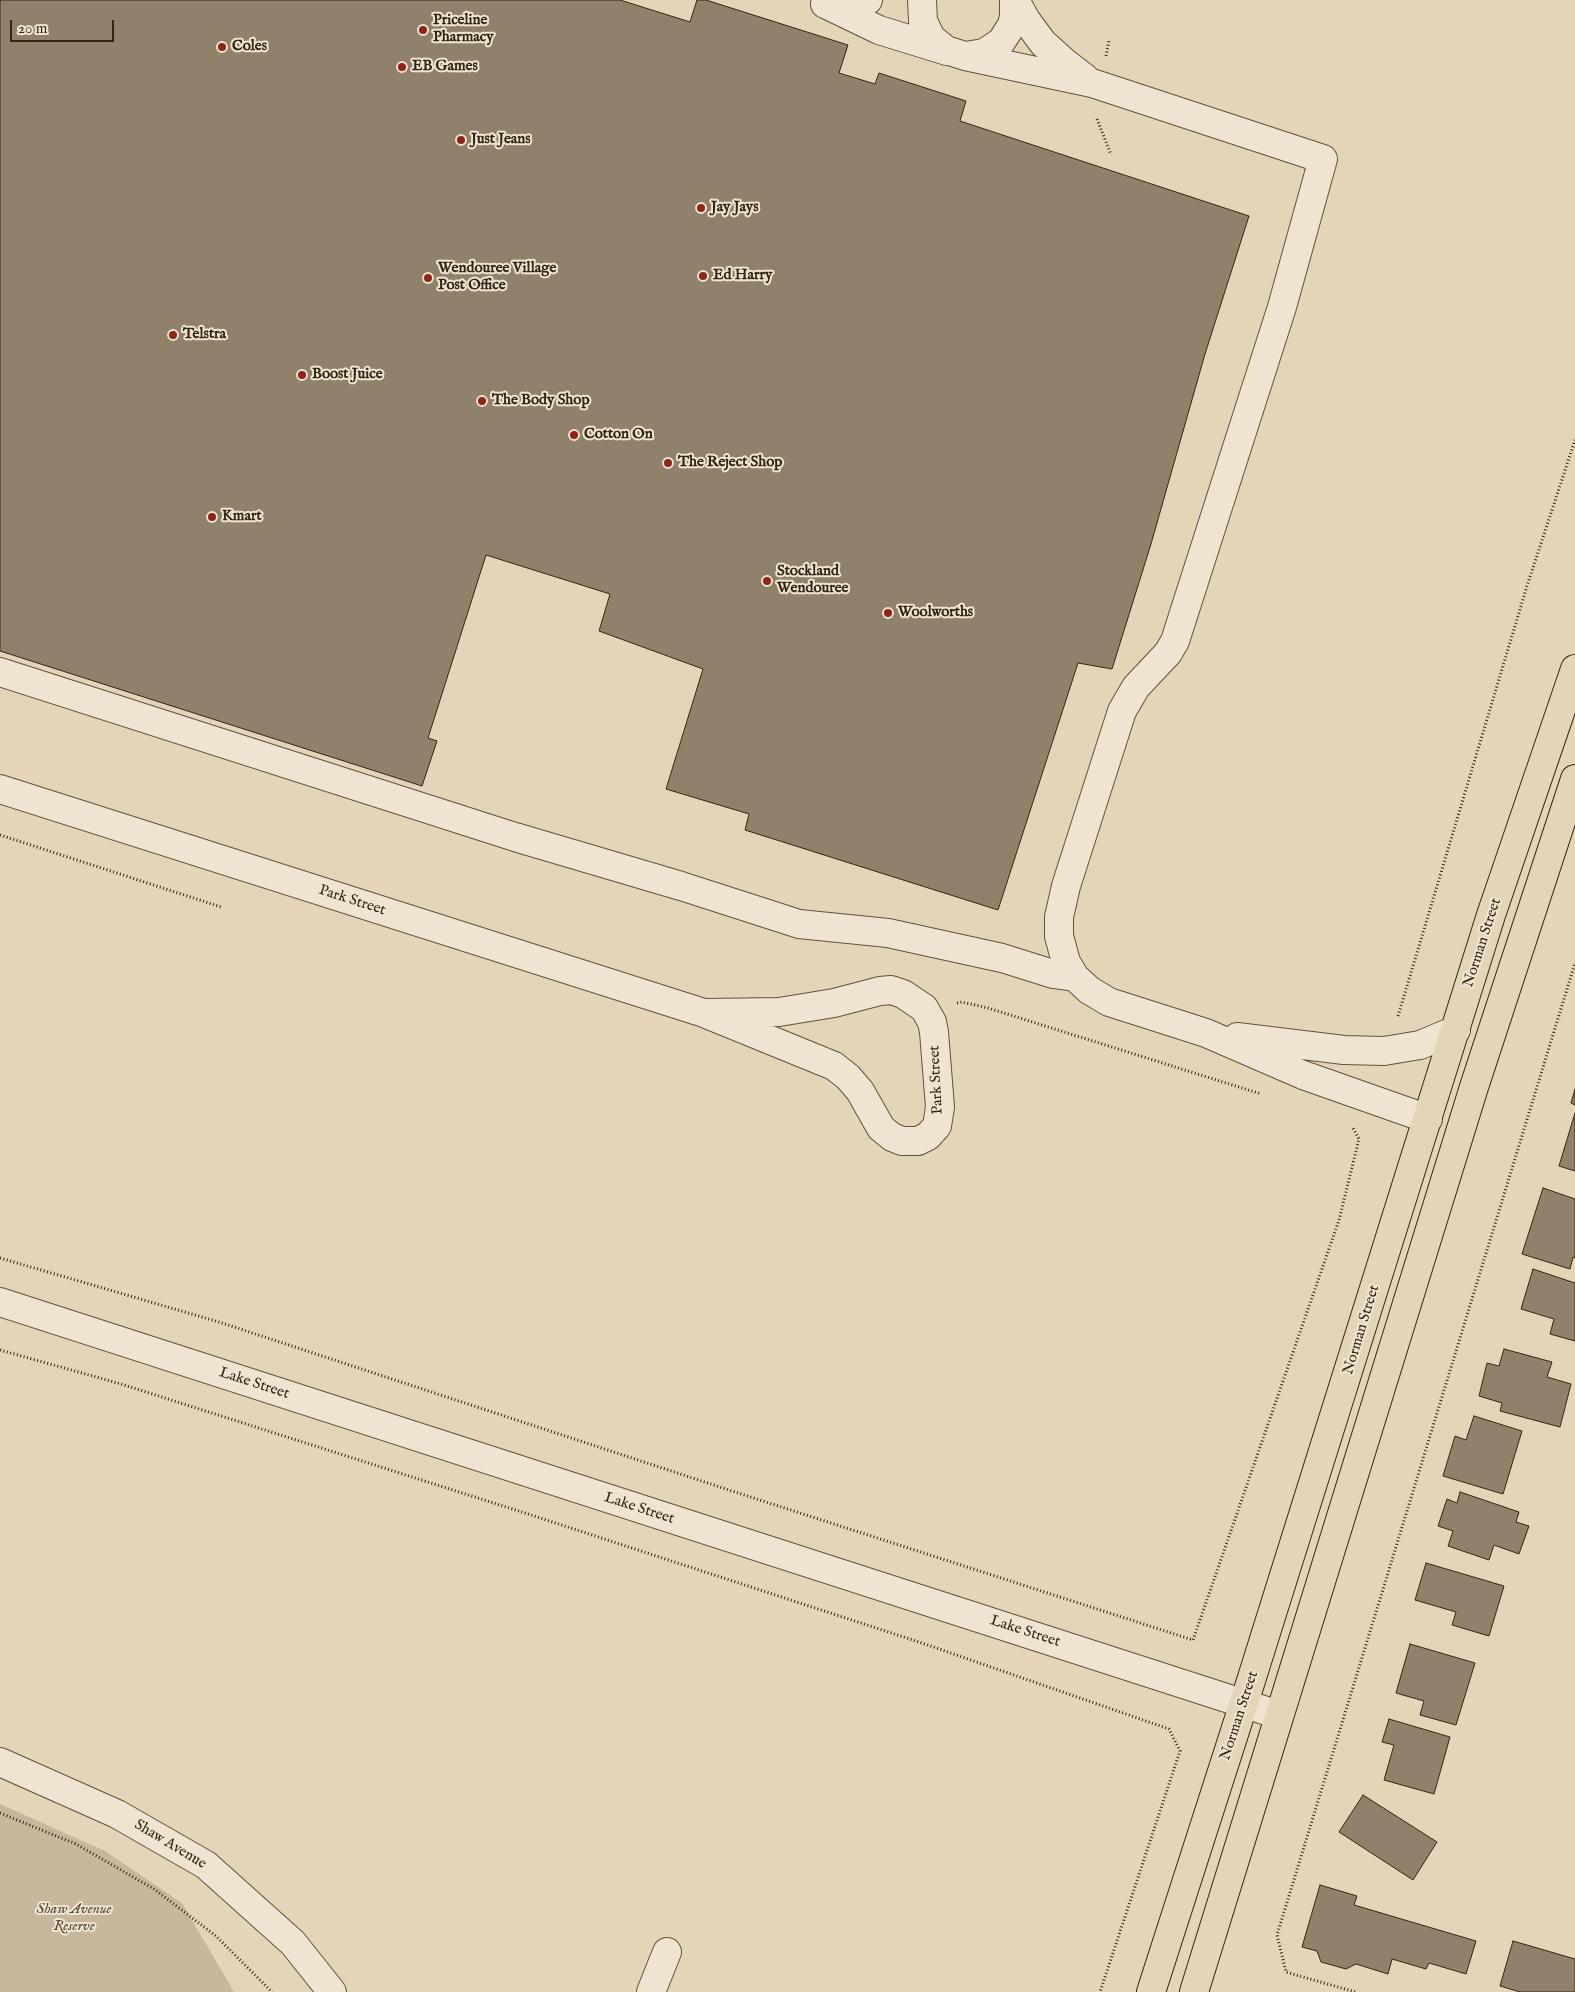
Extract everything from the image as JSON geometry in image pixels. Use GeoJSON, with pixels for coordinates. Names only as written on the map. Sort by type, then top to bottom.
{"type":"FeatureCollection","features":[{"type":"Feature","properties":{"kind":"main road","name":"Norman Street"},"geometry":{"type":"LineString","coordinates":[[1156,1991],[1244,1703],[1491,915],[1575,669]]}},
{"type":"Feature","properties":{"kind":"main road"},"geometry":{"type":"LineString","coordinates":[[1194,1992],[1474,1087],[1575,778]]}},
{"type":"Feature","properties":{"kind":"main road"},"geometry":{"type":"LineString","coordinates":[[1428,1119],[1474,1087]]}},
{"type":"Feature","properties":{"kind":"street"},"geometry":{"type":"LineString","coordinates":[[818,2],[844,7],[868,0]]}},
{"type":"Feature","properties":{"kind":"street"},"geometry":{"type":"LineString","coordinates":[[922,0],[921,11],[926,30],[938,45],[961,55],[984,53],[1001,42],[1012,25],[1014,0]]}},
{"type":"Feature","properties":{"kind":"street"},"geometry":{"type":"LineString","coordinates":[[1014,0],[1043,43],[1063,61],[1098,84]]}},
{"type":"Feature","properties":{"kind":"street"},"geometry":{"type":"LineString","coordinates":[[818,2],[879,30],[961,55],[1098,84],[1323,159],[1282,307],[1176,641],[1168,653],[1136,687],[1122,711],[1066,886],[1059,917],[1059,936],[1066,962],[1075,977],[1089,990],[1109,1002],[1206,1033],[1303,1075],[1428,1119]]}},
{"type":"Feature","properties":{"kind":"street"},"geometry":{"type":"LineString","coordinates":[[0,672],[515,837],[681,886],[799,924],[888,933],[1002,958],[1053,974],[1075,977]]}},
{"type":"Feature","properties":{"kind":"street","name":"Park Street"},"geometry":{"type":"LineString","coordinates":[[0,789],[704,1013],[834,1066],[848,1077],[860,1091],[884,1132],[897,1139],[913,1142],[928,1136],[934,1130],[940,1115],[934,1032],[928,1014],[912,998],[891,990],[872,992],[834,1003],[787,1011],[741,1014],[704,1013]]}},
{"type":"Feature","properties":{"kind":"street"},"geometry":{"type":"LineString","coordinates":[[1206,1033],[1344,1050],[1384,1051],[1420,1045],[1456,1030]]}},
{"type":"Feature","properties":{"kind":"street","name":"Lake Street"},"geometry":{"type":"LineString","coordinates":[[0,1302],[1279,1715]]}},
{"type":"Feature","properties":{"kind":"street","name":"Shaw Avenue"},"geometry":{"type":"LineString","coordinates":[[0,1762],[117,1814],[206,1865],[292,1943],[332,1992]]}},
{"type":"Feature","properties":{"kind":"street"},"geometry":{"type":"LineString","coordinates":[[650,1992],[667,1952]]}},
{"type":"Feature","properties":{"kind":"path"},"geometry":{"type":"LineString","coordinates":[[1395,1025],[1527,586],[1575,440]]}},
{"type":"Feature","properties":{"kind":"path"},"geometry":{"type":"LineString","coordinates":[[0,835],[221,908]]}},
{"type":"Feature","properties":{"kind":"path"},"geometry":{"type":"LineString","coordinates":[[1354,1992],[1286,1972],[1277,1935],[1575,962]]}},
{"type":"Feature","properties":{"kind":"path"},"geometry":{"type":"LineString","coordinates":[[928,1014],[962,1002],[988,1008],[1266,1096]]}},
{"type":"Feature","properties":{"kind":"path"},"geometry":{"type":"LineString","coordinates":[[0,1258],[219,1322],[679,1474],[1193,1640],[1339,1220],[1359,1139],[1351,1124]]}},
{"type":"Feature","properties":{"kind":"path"},"geometry":{"type":"LineString","coordinates":[[0,1350],[121,1384],[528,1514],[922,1643],[1169,1729],[1180,1751],[1100,1992]]}},
{"type":"Feature","properties":{"kind":"path"},"geometry":{"type":"LineString","coordinates":[[0,1813],[76,1844],[154,1889],[216,1936],[272,1992]]}},
{"type":"Feature","properties":{"kind":"green space","name":"Shaw Avenue Reserve"},"geometry":{"type":"Polygon","coordinates":[[[0,1804],[105,1851],[182,1903],[234,1992],[0,1992],[0,1804]]]}},
{"type":"Feature","properties":{"kind":"building"},"geometry":{"type":"Polygon","coordinates":[[[0,0],[620,0],[690,22],[697,0],[706,0],[848,45],[839,73],[875,84],[879,73],[966,101],[960,121],[1249,216],[1205,354],[1151,544],[1112,669],[1078,663],[998,910],[745,830],[749,814],[666,789],[703,669],[599,631],[610,594],[486,555],[428,738],[437,741],[422,786],[0,651],[0,0]]]}},
{"type":"Feature","properties":{"kind":"building"},"geometry":{"type":"Polygon","coordinates":[[[1575,1089],[1575,1105],[1571,1103],[1575,1089]]]}},
{"type":"Feature","properties":{"kind":"building"},"geometry":{"type":"Polygon","coordinates":[[[1575,1113],[1575,1171],[1559,1166],[1575,1113]]]}},
{"type":"Feature","properties":{"kind":"building"},"geometry":{"type":"Polygon","coordinates":[[[1543,1188],[1575,1199],[1575,1258],[1573,1257],[1570,1269],[1522,1254],[1543,1188]]]}},
{"type":"Feature","properties":{"kind":"building"},"geometry":{"type":"Polygon","coordinates":[[[1533,1269],[1575,1283],[1575,1341],[1550,1334],[1554,1319],[1521,1309],[1533,1269]]]}},
{"type":"Feature","properties":{"kind":"building"},"geometry":{"type":"Polygon","coordinates":[[[1504,1349],[1552,1362],[1547,1377],[1571,1384],[1560,1427],[1500,1411],[1502,1403],[1479,1396],[1487,1363],[1499,1366],[1504,1349]]]}},
{"type":"Feature","properties":{"kind":"building"},"geometry":{"type":"Polygon","coordinates":[[[1474,1416],[1522,1431],[1503,1494],[1443,1476],[1455,1436],[1466,1440],[1474,1416]]]}},
{"type":"Feature","properties":{"kind":"building"},"geometry":{"type":"Polygon","coordinates":[[[1460,1492],[1519,1512],[1516,1522],[1529,1526],[1519,1554],[1494,1545],[1489,1560],[1448,1546],[1453,1531],[1438,1526],[1447,1499],[1457,1503],[1460,1492]]]}},
{"type":"Feature","properties":{"kind":"building"},"geometry":{"type":"Polygon","coordinates":[[[1426,1563],[1504,1586],[1489,1636],[1452,1625],[1456,1612],[1415,1600],[1426,1563]]]}},
{"type":"Feature","properties":{"kind":"building"},"geometry":{"type":"Polygon","coordinates":[[[1410,1644],[1475,1663],[1456,1725],[1420,1715],[1424,1701],[1396,1693],[1410,1644]]]}},
{"type":"Feature","properties":{"kind":"building"},"geometry":{"type":"Polygon","coordinates":[[[1389,1719],[1450,1737],[1434,1794],[1384,1780],[1394,1745],[1382,1742],[1389,1719]]]}},
{"type":"Feature","properties":{"kind":"building"},"geometry":{"type":"Polygon","coordinates":[[[1363,1795],[1437,1842],[1413,1880],[1339,1832],[1363,1795]]]}},
{"type":"Feature","properties":{"kind":"building"},"geometry":{"type":"Polygon","coordinates":[[[1320,1885],[1357,1896],[1354,1905],[1476,1941],[1466,1974],[1429,1963],[1426,1969],[1392,1959],[1388,1974],[1356,1964],[1346,1969],[1321,1962],[1317,1951],[1302,1947],[1320,1885]]]}},
{"type":"Feature","properties":{"kind":"building"},"geometry":{"type":"Polygon","coordinates":[[[1513,1941],[1575,1959],[1575,1992],[1520,1992],[1500,1986],[1513,1941]]]}},
{"type":"Feature","properties":{"kind":"place","name":"Priceline Pharmacy"},"geometry":{"type":"Point","coordinates":[423,30]}},
{"type":"Feature","properties":{"kind":"place","name":"Coles"},"geometry":{"type":"Point","coordinates":[222,47]}},
{"type":"Feature","properties":{"kind":"place","name":"EB Games"},"geometry":{"type":"Point","coordinates":[402,67]}},
{"type":"Feature","properties":{"kind":"place","name":"Just Jeans"},"geometry":{"type":"Point","coordinates":[461,140]}},
{"type":"Feature","properties":{"kind":"place","name":"Jay Jays"},"geometry":{"type":"Point","coordinates":[701,208]}},
{"type":"Feature","properties":{"kind":"place","name":"Ed Harry"},"geometry":{"type":"Point","coordinates":[703,276]}},
{"type":"Feature","properties":{"kind":"place","name":"Wendouree Village Post Office"},"geometry":{"type":"Point","coordinates":[428,278]}},
{"type":"Feature","properties":{"kind":"place","name":"Telstra"},"geometry":{"type":"Point","coordinates":[173,335]}},
{"type":"Feature","properties":{"kind":"place","name":"Boost Juice"},"geometry":{"type":"Point","coordinates":[302,375]}},
{"type":"Feature","properties":{"kind":"place","name":"The Body Shop"},"geometry":{"type":"Point","coordinates":[482,401]}},
{"type":"Feature","properties":{"kind":"place","name":"Cotton On"},"geometry":{"type":"Point","coordinates":[574,435]}},
{"type":"Feature","properties":{"kind":"place","name":"The Reject Shop"},"geometry":{"type":"Point","coordinates":[668,463]}},
{"type":"Feature","properties":{"kind":"place","name":"Kmart"},"geometry":{"type":"Point","coordinates":[212,517]}},
{"type":"Feature","properties":{"kind":"place","name":"Stockland Wendouree"},"geometry":{"type":"Point","coordinates":[767,581]}},
{"type":"Feature","properties":{"kind":"place","name":"Woolworths"},"geometry":{"type":"Point","coordinates":[888,613]}}]}
